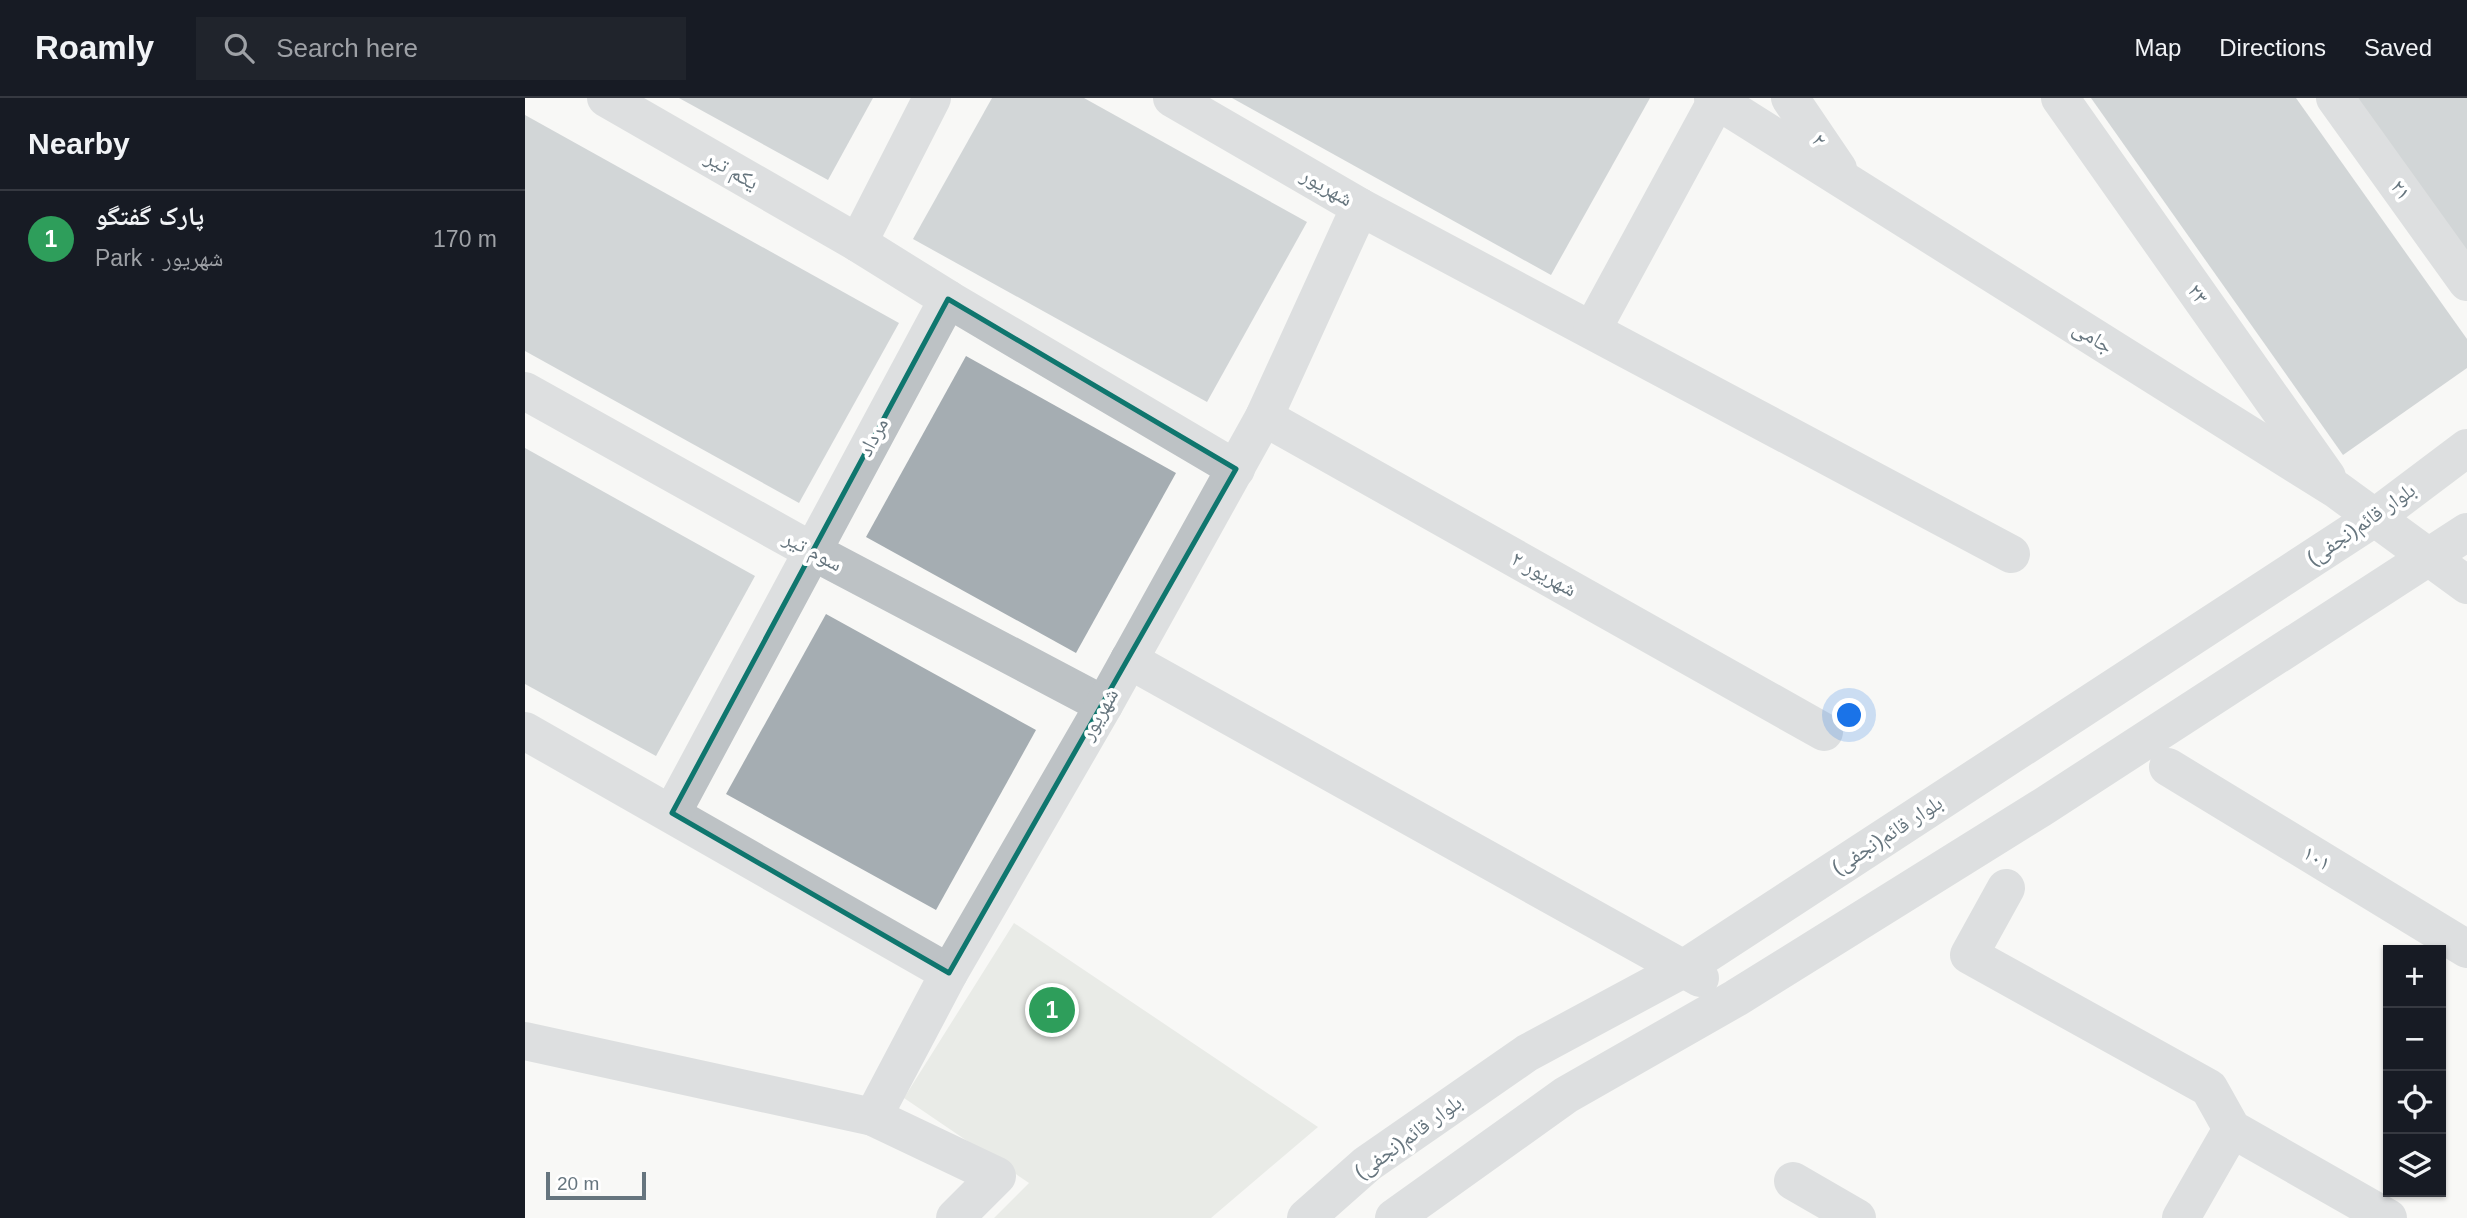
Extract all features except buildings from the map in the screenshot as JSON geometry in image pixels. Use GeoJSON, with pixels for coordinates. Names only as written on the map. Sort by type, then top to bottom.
{"type":"FeatureCollection","features":[{"type":"Feature","properties":{"kind":"street","name":"یکم تیر"},"geometry":{"type":"LineString","coordinates":[[606,98],[858,243]]}},
{"type":"Feature","properties":{"kind":"street"},"geometry":{"type":"LineString","coordinates":[[932,98],[858,243],[1236,469]]}},
{"type":"Feature","properties":{"kind":"street","name":"شهریور"},"geometry":{"type":"LineString","coordinates":[[873,1117],[949,973],[1236,469],[1264,416],[1360,206],[1172,98]]}},
{"type":"Feature","properties":{"kind":"street","name":"۲"},"geometry":{"type":"LineString","coordinates":[[1790,98],[1848,183]]}},
{"type":"Feature","properties":{"kind":"street","name":"۲۳"},"geometry":{"type":"LineString","coordinates":[[2060,98],[2337,490]]}},
{"type":"Feature","properties":{"kind":"street","name":"۲۱"},"geometry":{"type":"LineString","coordinates":[[2335,98],[2467,282]]}},
{"type":"Feature","properties":{"kind":"street"},"geometry":{"type":"LineString","coordinates":[[1592,330],[1716,99]]}},
{"type":"Feature","properties":{"kind":"street","name":"جامی"},"geometry":{"type":"LineString","coordinates":[[1716,99],[2337,490],[2467,585]]}},
{"type":"Feature","properties":{"kind":"street"},"geometry":{"type":"LineString","coordinates":[[1360,206],[2011,554]]}},
{"type":"Feature","properties":{"kind":"street","name":"مرداد"},"geometry":{"type":"LineString","coordinates":[[672,813],[949,299]]}},
{"type":"Feature","properties":{"kind":"street","name":"سوم تیر"},"geometry":{"type":"LineString","coordinates":[[525,391],[812,551],[1104,705]]}},
{"type":"Feature","properties":{"kind":"street","name":"شهریور ۲"},"geometry":{"type":"LineString","coordinates":[[1264,416],[1824,732]]}},
{"type":"Feature","properties":{"kind":"street","name":"بلوار قائم(نجفی)"},"geometry":{"type":"LineString","coordinates":[[1306,1218],[1367,1164],[1527,1053],[1683,969],[2374,518],[2467,448]]}},
{"type":"Feature","properties":{"kind":"street"},"geometry":{"type":"LineString","coordinates":[[1394,1218],[1566,1095],[1736,998],[2041,808],[2467,532]]}},
{"type":"Feature","properties":{"kind":"street"},"geometry":{"type":"LineString","coordinates":[[1129,660],[1736,998]]}},
{"type":"Feature","properties":{"kind":"street"},"geometry":{"type":"LineString","coordinates":[[525,731],[949,973]]}},
{"type":"Feature","properties":{"kind":"street","name":"۱۰۱"},"geometry":{"type":"LineString","coordinates":[[2168,767],[2467,949]]}},
{"type":"Feature","properties":{"kind":"street"},"geometry":{"type":"LineString","coordinates":[[2006,888],[1969,955],[2209,1087],[2232,1129],[2388,1218]]}},
{"type":"Feature","properties":{"kind":"street"},"geometry":{"type":"LineString","coordinates":[[525,1041],[873,1117],[997,1175],[955,1218]]}},
{"type":"Feature","properties":{"kind":"street"},"geometry":{"type":"LineString","coordinates":[[2181,1218],[2232,1129]]}},
{"type":"Feature","properties":{"kind":"street"},"geometry":{"type":"LineString","coordinates":[[1793,1181],[1857,1218]]}},
{"type":"Feature","properties":{"kind":"highlighted area"},"geometry":{"type":"Polygon","coordinates":[[[948,299],[1236,469],[949,973],[672,813],[948,299]]]}},
{"type":"Feature","properties":{"kind":"shaded area"},"geometry":{"type":"Polygon","coordinates":[[[1014,923],[1318,1127],[1211,1218],[994,1218],[1029,1183],[904,1098],[1014,923]]]}},
{"type":"Feature","properties":{"kind":"place","name":"پارک گفتگو"},"geometry":{"type":"Point","coordinates":[1052,1010]}}]}
